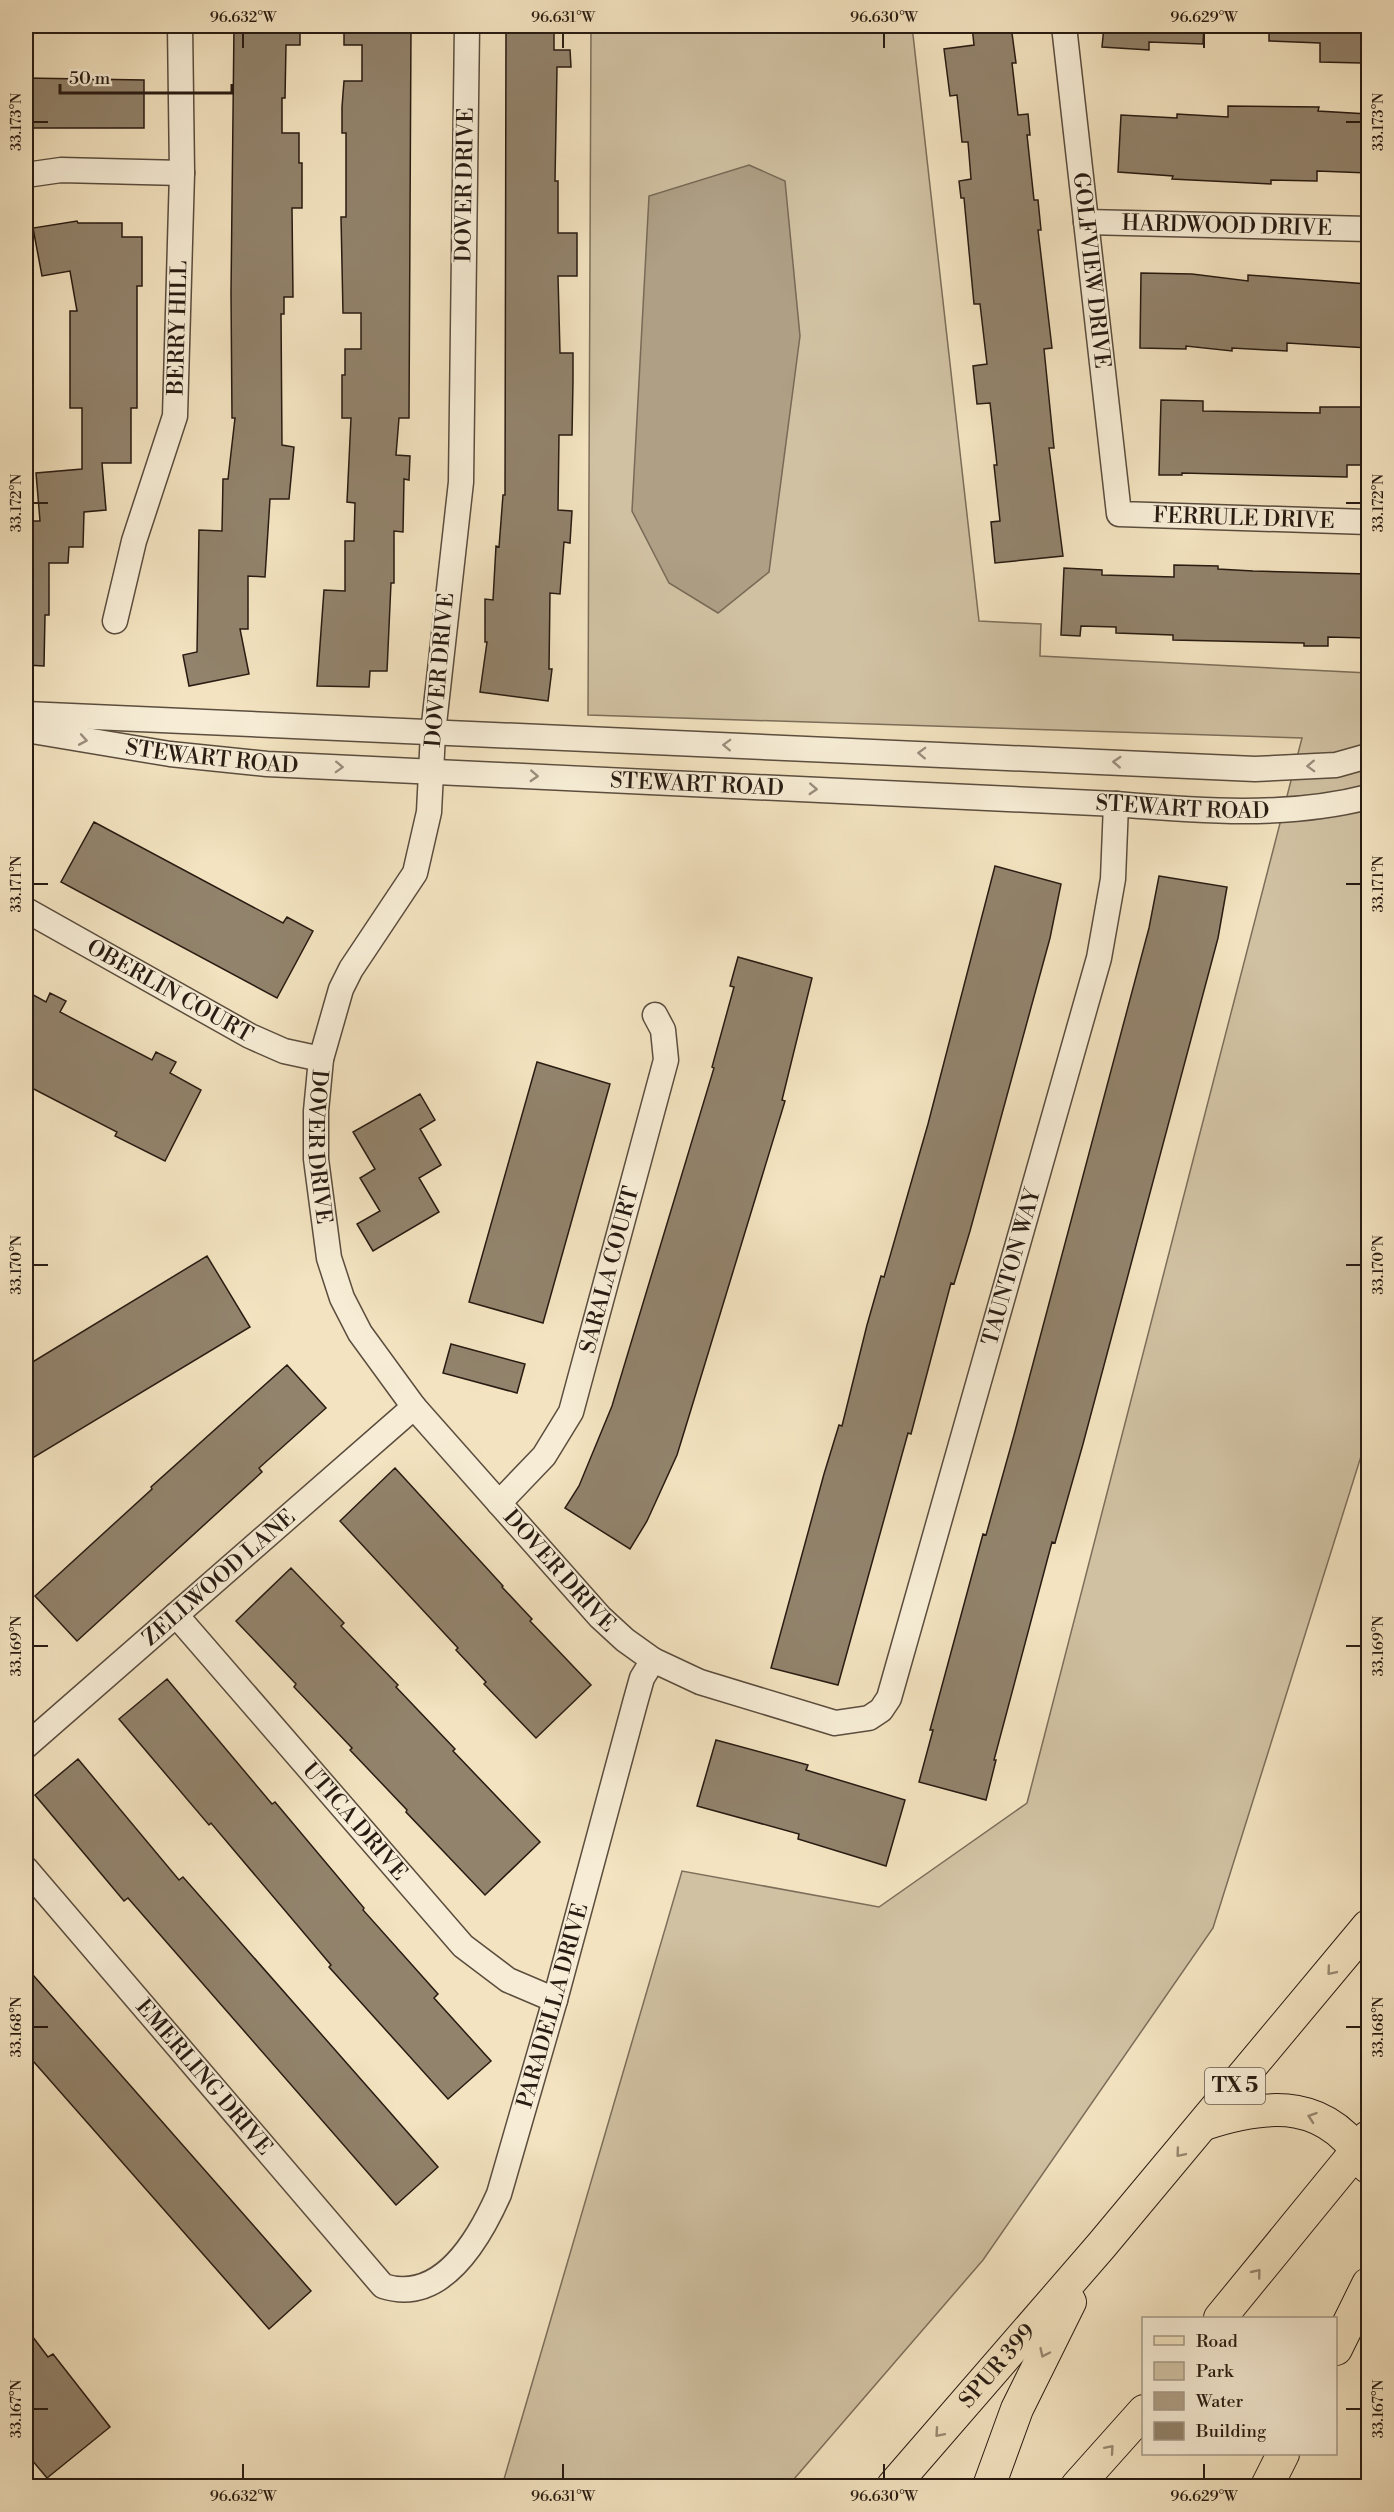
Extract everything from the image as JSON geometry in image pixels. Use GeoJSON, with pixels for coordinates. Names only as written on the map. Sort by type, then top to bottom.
{"type":"FeatureCollection","features":[{"type":"Feature","properties":{"kind":"main road","name":"TX 5"},"geometry":{"type":"LineString","coordinates":[[989,2487],[1033,2374],[1101,2246],[1368,1926]]}},
{"type":"Feature","properties":{"kind":"main road"},"geometry":{"type":"LineString","coordinates":[[1204,2124],[1240,2112],[1292,2111],[1314,2117],[1335,2127],[1365,2152],[1222,2317]]}},
{"type":"Feature","properties":{"kind":"main road","name":"SPUR 399"},"geometry":{"type":"LineString","coordinates":[[893,2487],[1101,2246]]}},
{"type":"Feature","properties":{"kind":"main road"},"geometry":{"type":"LineString","coordinates":[[1337,2345],[1368,2284]]}},
{"type":"Feature","properties":{"kind":"main road"},"geometry":{"type":"LineString","coordinates":[[1077,2487],[1142,2412]]}},
{"type":"Feature","properties":{"kind":"main road"},"geometry":{"type":"LineString","coordinates":[[1267,2487],[1283,2455]]}},
{"type":"Feature","properties":{"kind":"street","name":"BERRY HILL"},"geometry":{"type":"LineString","coordinates":[[115,621],[134,542],[175,416],[182,172],[180,26]]}},
{"type":"Feature","properties":{"kind":"street","name":"DOVER DRIVE"},"geometry":{"type":"LineString","coordinates":[[467,26],[461,482],[433,733],[426,832],[415,873],[351,969],[341,989],[321,1059],[316,1111],[316,1159],[329,1258],[342,1298],[360,1334],[414,1407],[600,1617],[653,1660],[700,1682],[835,1723],[869,1718]]}},
{"type":"Feature","properties":{"kind":"street","name":"GOLFVIEW DRIVE"},"geometry":{"type":"LineString","coordinates":[[1064,26],[1119,514]]}},
{"type":"Feature","properties":{"kind":"street"},"geometry":{"type":"LineString","coordinates":[[26,175],[61,170],[182,172]]}},
{"type":"Feature","properties":{"kind":"street","name":"HARDWOOD DRIVE"},"geometry":{"type":"LineString","coordinates":[[1086,222],[1368,229]]}},
{"type":"Feature","properties":{"kind":"street","name":"FERRULE DRIVE"},"geometry":{"type":"LineString","coordinates":[[1119,514],[1368,522]]}},
{"type":"Feature","properties":{"kind":"street","name":"STEWART ROAD"},"geometry":{"type":"LineString","coordinates":[[26,714],[1255,769],[1336,765],[1368,756]]}},
{"type":"Feature","properties":{"kind":"street","name":"STEWART ROAD"},"geometry":{"type":"LineString","coordinates":[[26,730],[170,754],[267,764],[1116,804],[1186,810],[1282,810],[1368,797]]}},
{"type":"Feature","properties":{"kind":"street","name":"TAUNTON WAY"},"geometry":{"type":"LineString","coordinates":[[869,1718],[881,1710],[889,1698],[1099,958],[1113,879],[1116,804]]}},
{"type":"Feature","properties":{"kind":"street","name":"OBERLIN COURT"},"geometry":{"type":"LineString","coordinates":[[26,910],[250,1036],[284,1051],[321,1059]]}},
{"type":"Feature","properties":{"kind":"street","name":"SARALA COURT"},"geometry":{"type":"LineString","coordinates":[[499,1503],[544,1456],[571,1412],[666,1060],[663,1030],[655,1015]]}},
{"type":"Feature","properties":{"kind":"street","name":"ZELLWOOD LANE"},"geometry":{"type":"LineString","coordinates":[[26,1746],[414,1407]]}},
{"type":"Feature","properties":{"kind":"street","name":"UTICA DRIVE"},"geometry":{"type":"LineString","coordinates":[[176,1615],[463,1946],[508,1980],[555,2000]]}},
{"type":"Feature","properties":{"kind":"street","name":"PARADELLA DRIVE"},"geometry":{"type":"LineString","coordinates":[[383,2286],[406,2290],[427,2287],[455,2264],[486,2221],[504,2177],[555,2000],[634,1703],[642,1678],[653,1660]]}},
{"type":"Feature","properties":{"kind":"street","name":"EMERLING DRIVE"},"geometry":{"type":"LineString","coordinates":[[26,1869],[383,2286]]}},
{"type":"Feature","properties":{"kind":"green space"},"geometry":{"type":"Polygon","coordinates":[[[591,26],[912,26],[979,621],[1041,624],[1040,656],[1368,673],[1368,1434],[1213,1928],[983,2260],[788,2486],[502,2486],[682,1871],[879,1907],[1027,1803],[1302,738],[588,715],[591,26]]]}},
{"type":"Feature","properties":{"kind":"water"},"geometry":{"type":"Polygon","coordinates":[[[749,165],[785,181],[800,336],[769,572],[718,613],[669,583],[632,511],[649,196],[749,165]]]}},
{"type":"Feature","properties":{"kind":"building"},"geometry":{"type":"Polygon","coordinates":[[[234,26],[300,26],[300,45],[286,45],[285,98],[282,98],[282,133],[299,133],[299,163],[302,163],[302,208],[292,208],[293,297],[284,297],[284,314],[281,314],[282,445],[294,447],[289,499],[270,499],[265,577],[248,576],[248,629],[240,629],[249,674],[189,686],[183,655],[197,652],[199,530],[222,531],[223,479],[228,479],[235,418],[232,418],[231,293],[234,26]]]}},
{"type":"Feature","properties":{"kind":"building"},"geometry":{"type":"Polygon","coordinates":[[[344,26],[411,26],[409,418],[399,418],[396,455],[410,456],[409,480],[404,479],[403,532],[394,531],[394,583],[391,583],[387,671],[370,671],[369,687],[317,686],[324,590],[345,591],[345,541],[354,541],[355,503],[347,502],[351,418],[342,418],[342,375],[345,375],[345,349],[361,349],[361,313],[343,313],[341,217],[346,217],[346,133],[342,133],[342,107],[344,81],[362,81],[362,45],[344,45],[344,26]]]}},
{"type":"Feature","properties":{"kind":"building"},"geometry":{"type":"Polygon","coordinates":[[[506,26],[554,26],[554,50],[570,50],[571,67],[557,67],[555,181],[558,181],[558,233],[577,233],[577,276],[558,276],[560,353],[573,353],[573,381],[572,435],[559,435],[558,510],[572,511],[570,543],[564,542],[560,594],[550,593],[549,669],[552,669],[548,701],[480,692],[487,642],[485,642],[485,599],[493,600],[496,546],[499,547],[503,495],[505,495],[506,26]]]}},
{"type":"Feature","properties":{"kind":"building"},"geometry":{"type":"Polygon","coordinates":[[[972,26],[1011,26],[1016,63],[1012,63],[1018,115],[1028,114],[1030,135],[1027,135],[1034,200],[1038,200],[1041,230],[1038,230],[1052,348],[1044,349],[1054,448],[1049,448],[1063,556],[995,563],[991,522],[1000,521],[994,465],[997,465],[990,403],[977,404],[973,366],[987,364],[980,304],[974,304],[964,198],[961,198],[959,181],[971,179],[968,142],[962,142],[957,95],[950,96],[944,49],[974,45],[972,26]]]}},
{"type":"Feature","properties":{"kind":"building"},"geometry":{"type":"Polygon","coordinates":[[[1104,26],[1204,26],[1203,44],[1149,42],[1149,50],[1102,47],[1104,26]]]}},
{"type":"Feature","properties":{"kind":"building"},"geometry":{"type":"Polygon","coordinates":[[[1269,26],[1362,26],[1361,63],[1320,62],[1320,43],[1269,41],[1269,26]]]}},
{"type":"Feature","properties":{"kind":"building"},"geometry":{"type":"Polygon","coordinates":[[[26,78],[144,80],[144,128],[26,128],[26,78]]]}},
{"type":"Feature","properties":{"kind":"building"},"geometry":{"type":"Polygon","coordinates":[[[1228,106],[1319,107],[1318,111],[1368,114],[1368,173],[1317,171],[1317,181],[1271,180],[1271,184],[1172,179],[1173,176],[1118,172],[1121,115],[1177,118],[1177,114],[1228,117],[1228,106]]]}},
{"type":"Feature","properties":{"kind":"building"},"geometry":{"type":"Polygon","coordinates":[[[77,221],[78,223],[122,223],[122,237],[142,237],[142,286],[137,286],[137,408],[131,408],[131,463],[102,463],[106,510],[84,512],[83,547],[69,547],[68,563],[49,563],[49,615],[45,615],[44,666],[26,665],[26,521],[40,521],[36,473],[82,469],[82,408],[70,408],[70,311],[77,311],[70,271],[42,276],[33,228],[77,221]]]}},
{"type":"Feature","properties":{"kind":"building"},"geometry":{"type":"Polygon","coordinates":[[[1141,273],[1192,274],[1248,281],[1248,275],[1368,284],[1368,348],[1287,343],[1287,351],[1232,348],[1232,351],[1186,346],[1186,349],[1140,348],[1141,273]]]}},
{"type":"Feature","properties":{"kind":"building"},"geometry":{"type":"Polygon","coordinates":[[[1161,400],[1203,401],[1203,411],[1320,413],[1320,407],[1362,407],[1362,465],[1347,465],[1347,477],[1182,473],[1182,475],[1159,475],[1161,400]]]}},
{"type":"Feature","properties":{"kind":"building"},"geometry":{"type":"Polygon","coordinates":[[[1174,565],[1218,566],[1218,569],[1253,571],[1368,574],[1368,638],[1328,637],[1328,646],[1304,646],[1304,643],[1173,640],[1173,635],[1116,633],[1116,627],[1081,626],[1080,636],[1061,635],[1064,568],[1102,570],[1102,575],[1174,577],[1174,565]]]}},
{"type":"Feature","properties":{"kind":"building"},"geometry":{"type":"Polygon","coordinates":[[[94,822],[283,923],[287,917],[313,931],[277,998],[61,882],[94,822]]]}},
{"type":"Feature","properties":{"kind":"building"},"geometry":{"type":"Polygon","coordinates":[[[995,866],[1061,884],[1050,938],[970,1231],[954,1284],[951,1283],[911,1434],[908,1433],[838,1685],[771,1668],[824,1474],[839,1425],[842,1426],[881,1276],[884,1277],[928,1124],[995,866]]]}},
{"type":"Feature","properties":{"kind":"building"},"geometry":{"type":"Polygon","coordinates":[[[1159,876],[1227,887],[1218,938],[1083,1444],[1055,1543],[1052,1542],[994,1760],[996,1760],[986,1800],[919,1782],[933,1730],[930,1730],[983,1534],[986,1535],[1014,1435],[1149,928],[1159,876]]]}},
{"type":"Feature","properties":{"kind":"building"},"geometry":{"type":"Polygon","coordinates":[[[738,957],[812,978],[782,1100],[785,1101],[677,1455],[647,1521],[630,1549],[565,1508],[579,1486],[612,1406],[714,1068],[712,1067],[734,987],[730,986],[738,957]]]}},
{"type":"Feature","properties":{"kind":"building"},"geometry":{"type":"Polygon","coordinates":[[[26,991],[46,1002],[50,993],[66,1001],[60,1012],[152,1060],[156,1052],[176,1062],[170,1073],[201,1090],[165,1161],[115,1136],[117,1132],[26,1085],[26,991]]]}},
{"type":"Feature","properties":{"kind":"building"},"geometry":{"type":"Polygon","coordinates":[[[537,1062],[610,1084],[543,1323],[469,1302],[537,1062]]]}},
{"type":"Feature","properties":{"kind":"building"},"geometry":{"type":"Polygon","coordinates":[[[420,1094],[435,1120],[420,1129],[441,1165],[419,1178],[439,1212],[373,1251],[357,1224],[380,1211],[360,1178],[375,1169],[353,1132],[420,1094]]]}},
{"type":"Feature","properties":{"kind":"building"},"geometry":{"type":"Polygon","coordinates":[[[207,1256],[250,1327],[26,1462],[26,1366],[207,1256]]]}},
{"type":"Feature","properties":{"kind":"building"},"geometry":{"type":"Polygon","coordinates":[[[451,1344],[525,1364],[517,1393],[443,1373],[451,1344]]]}},
{"type":"Feature","properties":{"kind":"building"},"geometry":{"type":"Polygon","coordinates":[[[287,1365],[326,1408],[259,1468],[262,1472],[77,1641],[35,1596],[152,1489],[151,1487],[287,1365]]]}},
{"type":"Feature","properties":{"kind":"building"},"geometry":{"type":"Polygon","coordinates":[[[395,1468],[503,1586],[532,1619],[530,1621],[591,1685],[536,1738],[484,1684],[486,1682],[456,1650],[458,1648],[340,1521],[395,1468]]]}},
{"type":"Feature","properties":{"kind":"building"},"geometry":{"type":"Polygon","coordinates":[[[291,1568],[344,1623],[341,1626],[398,1685],[396,1687],[455,1749],[453,1751],[540,1842],[485,1895],[406,1812],[407,1810],[350,1750],[352,1748],[294,1687],[296,1684],[236,1621],[291,1568]]]}},
{"type":"Feature","properties":{"kind":"building"},"geometry":{"type":"Polygon","coordinates":[[[167,1679],[272,1804],[275,1802],[364,1908],[363,1910],[438,1994],[434,1998],[491,2061],[448,2099],[329,1967],[331,1965],[211,1823],[209,1825],[119,1719],[167,1679]]]}},
{"type":"Feature","properties":{"kind":"building"},"geometry":{"type":"Polygon","coordinates":[[[716,1740],[808,1765],[806,1770],[905,1800],[886,1866],[798,1839],[799,1834],[697,1806],[716,1740]]]}},
{"type":"Feature","properties":{"kind":"building"},"geometry":{"type":"Polygon","coordinates":[[[78,1759],[179,1880],[183,1877],[438,2167],[396,2205],[128,1898],[124,1901],[35,1795],[78,1759]]]}},
{"type":"Feature","properties":{"kind":"building"},"geometry":{"type":"Polygon","coordinates":[[[26,1967],[311,2291],[269,2329],[26,2053],[26,1967]]]}},
{"type":"Feature","properties":{"kind":"building"},"geometry":{"type":"Polygon","coordinates":[[[26,2328],[48,2357],[53,2354],[110,2427],[47,2478],[26,2453],[26,2328]]]}}]}
